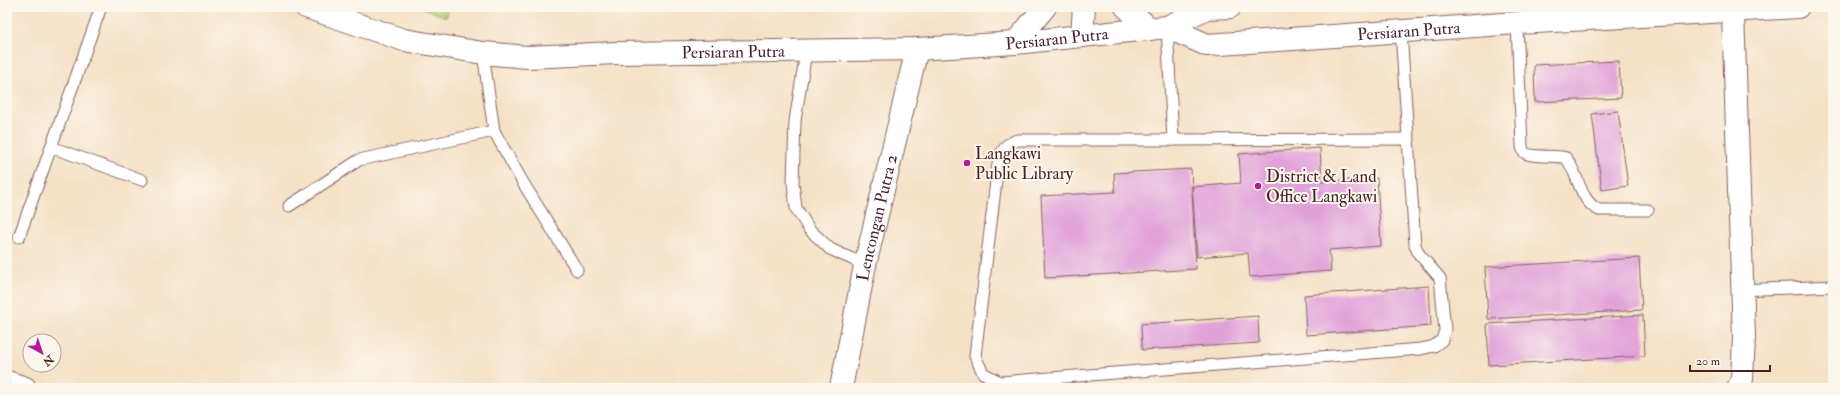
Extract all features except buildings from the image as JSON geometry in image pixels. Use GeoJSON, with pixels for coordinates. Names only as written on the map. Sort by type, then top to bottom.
{"type":"FeatureCollection","features":[{"type":"Feature","properties":{"kind":"main road","name":"Persiaran Putra"},"geometry":{"type":"LineString","coordinates":[[306,7],[404,40],[483,54],[527,57],[617,53],[806,52],[917,49],[1016,43],[1158,28],[1207,8],[1230,7]]}},
{"type":"Feature","properties":{"kind":"main road"},"geometry":{"type":"LineString","coordinates":[[1016,43],[1045,7]]}},
{"type":"Feature","properties":{"kind":"main road"},"geometry":{"type":"LineString","coordinates":[[1082,36],[1084,7]]}},
{"type":"Feature","properties":{"kind":"main road"},"geometry":{"type":"LineString","coordinates":[[1126,7],[1158,28]]}},
{"type":"Feature","properties":{"kind":"main road","name":"Persiaran Putra"},"geometry":{"type":"LineString","coordinates":[[1158,28],[1207,45],[1516,23],[1733,12],[1798,7]]}},
{"type":"Feature","properties":{"kind":"main road"},"geometry":{"type":"LineString","coordinates":[[1733,12],[1744,338],[1742,379],[1738,388]]}},
{"type":"Feature","properties":{"kind":"main road","name":"Lencongan Putra 2"},"geometry":{"type":"LineString","coordinates":[[840,388],[865,265],[917,49]]}},
{"type":"Feature","properties":{"kind":"main road"},"geometry":{"type":"LineString","coordinates":[[7,382],[26,388]]}},
{"type":"Feature","properties":{"kind":"lane"},"geometry":{"type":"LineString","coordinates":[[19,237],[101,7]]}},
{"type":"Feature","properties":{"kind":"lane"},"geometry":{"type":"LineString","coordinates":[[1516,23],[1522,146],[1524,152],[1528,155],[1558,155],[1566,158],[1585,197],[1592,207],[1598,210],[1648,210]]}},
{"type":"Feature","properties":{"kind":"lane"},"geometry":{"type":"LineString","coordinates":[[1158,28],[1173,140]]}},
{"type":"Feature","properties":{"kind":"lane"},"geometry":{"type":"LineString","coordinates":[[1401,31],[1415,245],[1419,254],[1440,278],[1445,330],[1442,340],[1434,346],[1000,382],[983,373],[975,356],[999,156],[1007,145],[1017,140],[1408,139]]}},
{"type":"Feature","properties":{"kind":"lane"},"geometry":{"type":"LineString","coordinates":[[806,52],[795,121],[793,183],[796,208],[809,229],[830,249],[865,265]]}},
{"type":"Feature","properties":{"kind":"lane"},"geometry":{"type":"LineString","coordinates":[[483,54],[494,131],[522,181],[577,270]]}},
{"type":"Feature","properties":{"kind":"lane"},"geometry":{"type":"LineString","coordinates":[[289,206],[359,160],[494,131]]}},
{"type":"Feature","properties":{"kind":"lane"},"geometry":{"type":"LineString","coordinates":[[51,147],[142,180]]}},
{"type":"Feature","properties":{"kind":"lane"},"geometry":{"type":"LineString","coordinates":[[1742,290],[1833,286]]}},
{"type":"Feature","properties":{"kind":"green space"},"geometry":{"type":"Polygon","coordinates":[[[420,7],[450,7],[446,17],[420,7]]]}},
{"type":"Feature","properties":{"kind":"place","name":"Langkawi Public Library"},"geometry":{"type":"Point","coordinates":[967,163]}},
{"type":"Feature","properties":{"kind":"place","name":"District & Land Office Langkawi"},"geometry":{"type":"Point","coordinates":[1258,186]}}]}
